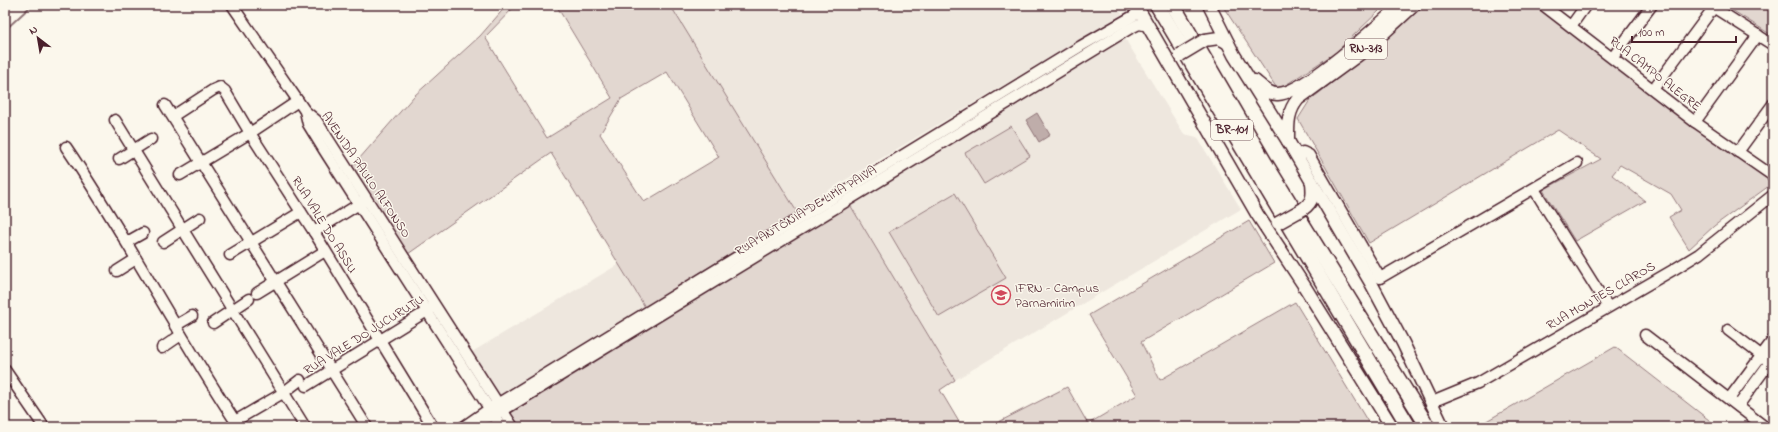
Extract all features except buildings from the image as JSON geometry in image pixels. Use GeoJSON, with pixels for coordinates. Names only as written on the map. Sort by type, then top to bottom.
{"type":"FeatureCollection","features":[{"type":"Feature","properties":{"kind":"highway","name":"BR-101"},"geometry":{"type":"LineString","coordinates":[[1157,5],[1312,252],[1428,427]]}},
{"type":"Feature","properties":{"kind":"highway","name":"BR-101"},"geometry":{"type":"LineString","coordinates":[[1173,5],[1312,252],[1408,427]]}},
{"type":"Feature","properties":{"kind":"main road"},"geometry":{"type":"LineString","coordinates":[[1209,5],[1228,43],[1245,72],[1312,182],[1376,281],[1403,343],[1443,427]]}},
{"type":"Feature","properties":{"kind":"main road","name":"RN-313"},"geometry":{"type":"LineString","coordinates":[[1245,72],[1263,88],[1274,94],[1295,90],[1336,60],[1400,5]]}},
{"type":"Feature","properties":{"kind":"main road","name":"RN-313"},"geometry":{"type":"LineString","coordinates":[[1288,141],[1289,115],[1298,99],[1365,50],[1414,5]]}},
{"type":"Feature","properties":{"kind":"main road"},"geometry":{"type":"LineString","coordinates":[[1137,6],[1257,214],[1303,284],[1392,427]]}},
{"type":"Feature","properties":{"kind":"main road"},"geometry":{"type":"LineString","coordinates":[[1176,73],[1174,62],[1180,55],[1205,40],[1219,38],[1228,43]]}},
{"type":"Feature","properties":{"kind":"main road"},"geometry":{"type":"LineString","coordinates":[[1257,214],[1267,222],[1278,223],[1303,209],[1310,204],[1312,199],[1312,182]]}},
{"type":"Feature","properties":{"kind":"street","name":"AVENIDA PAULO ALFONSO"},"geometry":{"type":"LineString","coordinates":[[232,5],[305,111],[308,124],[362,201],[496,410],[513,427]]}},
{"type":"Feature","properties":{"kind":"street","name":"RUA CAMPO ALEGRE"},"geometry":{"type":"LineString","coordinates":[[1543,5],[1654,88],[1695,122],[1773,176]]}},
{"type":"Feature","properties":{"kind":"street"},"geometry":{"type":"LineString","coordinates":[[1571,26],[1586,5]]}},
{"type":"Feature","properties":{"kind":"street"},"geometry":{"type":"LineString","coordinates":[[1613,57],[1652,5]]}},
{"type":"Feature","properties":{"kind":"street","name":"RUA ANTÔNIA DE LIMA PAIVA"},"geometry":{"type":"LineString","coordinates":[[496,410],[1064,56],[1135,15],[1137,6]]}},
{"type":"Feature","properties":{"kind":"street"},"geometry":{"type":"LineString","coordinates":[[1654,88],[1712,6],[1773,45]]}},
{"type":"Feature","properties":{"kind":"street","name":"RUA ANTÔNIA DE LIMA PAIVA"},"geometry":{"type":"LineString","coordinates":[[463,427],[496,410],[1136,25],[1141,24],[1149,26]]}},
{"type":"Feature","properties":{"kind":"street"},"geometry":{"type":"LineString","coordinates":[[1695,122],[1758,36]]}},
{"type":"Feature","properties":{"kind":"street"},"geometry":{"type":"LineString","coordinates":[[1064,56],[1070,65]]}},
{"type":"Feature","properties":{"kind":"street","name":"RUA VALE DO ASSU"},"geometry":{"type":"LineString","coordinates":[[173,116],[220,87],[225,91],[250,133],[314,232],[433,427]]}},
{"type":"Feature","properties":{"kind":"street"},"geometry":{"type":"LineString","coordinates":[[180,175],[250,133],[298,101]]}},
{"type":"Feature","properties":{"kind":"street"},"geometry":{"type":"LineString","coordinates":[[1738,152],[1773,104]]}},
{"type":"Feature","properties":{"kind":"street"},"geometry":{"type":"LineString","coordinates":[[165,105],[367,427]]}},
{"type":"Feature","properties":{"kind":"street"},"geometry":{"type":"LineString","coordinates":[[982,107],[987,116]]}},
{"type":"Feature","properties":{"kind":"street"},"geometry":{"type":"LineString","coordinates":[[115,120],[305,427]]}},
{"type":"Feature","properties":{"kind":"street"},"geometry":{"type":"LineString","coordinates":[[119,159],[151,139]]}},
{"type":"Feature","properties":{"kind":"street"},"geometry":{"type":"LineString","coordinates":[[66,147],[97,193],[181,336],[237,424]]}},
{"type":"Feature","properties":{"kind":"street"},"geometry":{"type":"LineString","coordinates":[[1297,156],[1303,152],[1309,155],[1376,281],[1577,163]]}},
{"type":"Feature","properties":{"kind":"street"},"geometry":{"type":"LineString","coordinates":[[1534,189],[1608,306]]}},
{"type":"Feature","properties":{"kind":"street","name":"RUA MONTES CLAROS"},"geometry":{"type":"LineString","coordinates":[[1432,402],[1478,383],[1699,254],[1773,195]]}},
{"type":"Feature","properties":{"kind":"street"},"geometry":{"type":"LineString","coordinates":[[314,232],[362,201]]}},
{"type":"Feature","properties":{"kind":"street"},"geometry":{"type":"LineString","coordinates":[[230,255],[301,212]]}},
{"type":"Feature","properties":{"kind":"street"},"geometry":{"type":"LineString","coordinates":[[163,242],[200,218]]}},
{"type":"Feature","properties":{"kind":"street"},"geometry":{"type":"LineString","coordinates":[[127,242],[143,232]]}},
{"type":"Feature","properties":{"kind":"street"},"geometry":{"type":"LineString","coordinates":[[213,323],[276,281],[325,251]]}},
{"type":"Feature","properties":{"kind":"street"},"geometry":{"type":"LineString","coordinates":[[117,271],[136,259]]}},
{"type":"Feature","properties":{"kind":"street","name":"RUA VALE DO JUCURUTU"},"geometry":{"type":"LineString","coordinates":[[237,424],[283,393],[332,370],[432,309]]}},
{"type":"Feature","properties":{"kind":"street"},"geometry":{"type":"LineString","coordinates":[[175,326],[192,316]]}},
{"type":"Feature","properties":{"kind":"street"},"geometry":{"type":"LineString","coordinates":[[1728,330],[1761,355],[1771,360],[1738,406]]}},
{"type":"Feature","properties":{"kind":"street"},"geometry":{"type":"LineString","coordinates":[[1645,335],[1765,427]]}},
{"type":"Feature","properties":{"kind":"street"},"geometry":{"type":"LineString","coordinates":[[162,348],[181,336]]}},
{"type":"Feature","properties":{"kind":"street"},"geometry":{"type":"LineString","coordinates":[[1729,399],[1773,340]]}},
{"type":"Feature","properties":{"kind":"street"},"geometry":{"type":"LineString","coordinates":[[5,370],[44,427]]}},
{"type":"Feature","properties":{"kind":"street","name":"AVENIDA PAULO ALFONSO"},"geometry":{"type":"LineString","coordinates":[[496,410],[501,427]]}},
{"type":"Feature","properties":{"kind":"shaded area"},"geometry":{"type":"Polygon","coordinates":[[[507,5],[516,5],[485,37],[547,138],[612,98],[556,5],[676,5],[672,8],[797,212],[645,307],[551,153],[408,254],[352,167],[414,96],[480,36],[507,5]],[[667,72],[621,99],[600,134],[644,202],[719,157],[667,72]]]}},
{"type":"Feature","properties":{"kind":"shaded area"},"geometry":{"type":"Polygon","coordinates":[[[676,5],[1116,5],[1122,14],[832,188],[797,212],[671,8],[676,5]]]}},
{"type":"Feature","properties":{"kind":"shaded area"},"geometry":{"type":"Polygon","coordinates":[[[1222,5],[1373,5],[1379,11],[1335,53],[1278,90],[1222,5]]]}},
{"type":"Feature","properties":{"kind":"shaded area"},"geometry":{"type":"Polygon","coordinates":[[[1424,5],[1536,5],[1651,94],[1773,183],[1714,226],[1689,249],[1669,217],[1681,210],[1671,194],[1620,165],[1612,175],[1645,201],[1575,241],[1543,190],[1601,159],[1558,130],[1369,243],[1298,119],[1310,100],[1402,26],[1424,5]]]}},
{"type":"Feature","properties":{"kind":"shaded area"},"geometry":{"type":"Polygon","coordinates":[[[1724,5],[1773,5],[1773,36],[1724,5]]]}},
{"type":"Feature","properties":{"kind":"shaded area","name":"IFRN - Campus Parnamirim"},"geometry":{"type":"Polygon","coordinates":[[[1124,37],[1184,134],[1197,137],[1241,209],[955,380],[849,203],[1124,37]]]}},
{"type":"Feature","properties":{"kind":"shaded area"},"geometry":{"type":"Polygon","coordinates":[[[1037,113],[1050,135],[1039,142],[1026,120],[1037,113]]]}},
{"type":"Feature","properties":{"kind":"shaded area"},"geometry":{"type":"Polygon","coordinates":[[[1011,126],[1030,156],[984,184],[965,153],[1011,126]]]}},
{"type":"Feature","properties":{"kind":"shaded area"},"geometry":{"type":"Polygon","coordinates":[[[955,193],[1006,278],[939,317],[889,232],[955,193]]]}},
{"type":"Feature","properties":{"kind":"shaded area"},"geometry":{"type":"Polygon","coordinates":[[[849,203],[955,380],[940,390],[962,427],[519,427],[508,410],[849,203]]]}},
{"type":"Feature","properties":{"kind":"shaded area"},"geometry":{"type":"Polygon","coordinates":[[[1249,221],[1274,263],[1141,342],[1160,380],[1295,302],[1371,427],[989,427],[1067,387],[1088,424],[1137,395],[1089,315],[1249,221]]]}},
{"type":"Feature","properties":{"kind":"shaded area"},"geometry":{"type":"Polygon","coordinates":[[[619,264],[645,307],[499,397],[472,352],[619,264]]]}},
{"type":"Feature","properties":{"kind":"shaded area"},"geometry":{"type":"Polygon","coordinates":[[[1615,347],[1718,427],[1476,427],[1615,347]]]}},
{"type":"Feature","properties":{"kind":"waterway"},"geometry":{"type":"LineString","coordinates":[[5,30],[32,5]]}},
{"type":"Feature","properties":{"kind":"place","name":"IFRN - Campus Parnamirim"},"geometry":{"type":"Point","coordinates":[1001,295]}}]}
